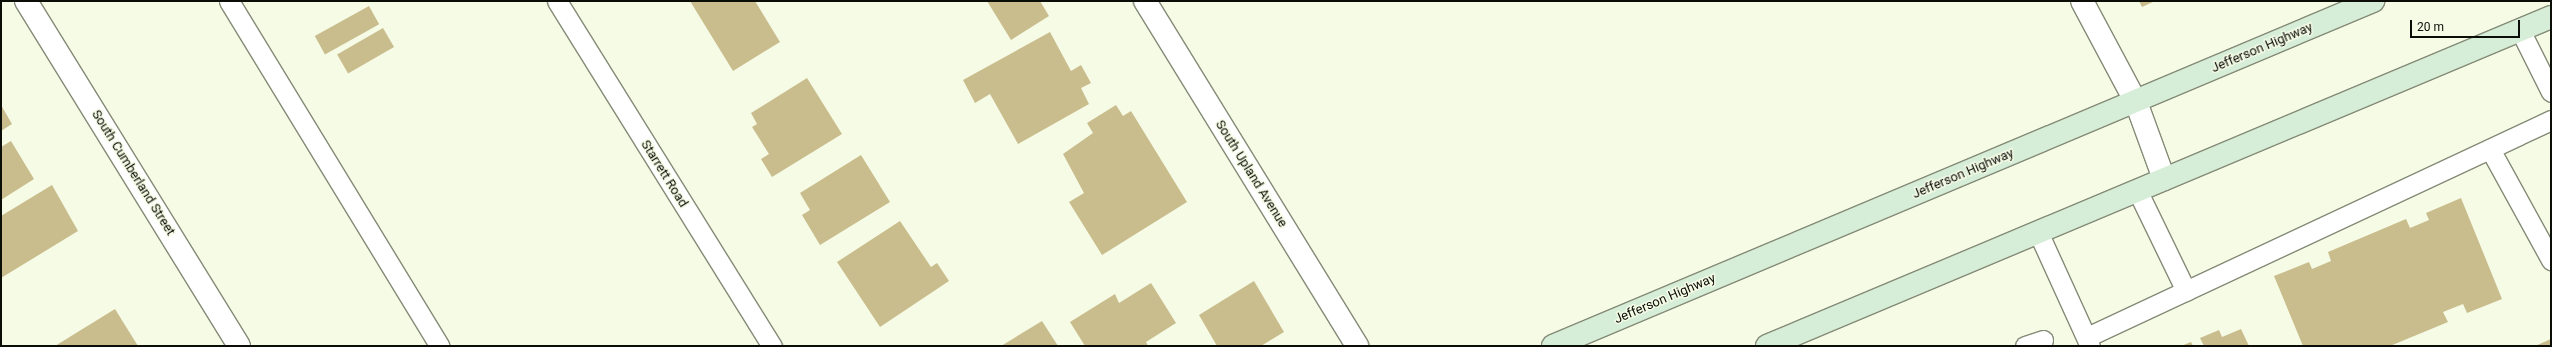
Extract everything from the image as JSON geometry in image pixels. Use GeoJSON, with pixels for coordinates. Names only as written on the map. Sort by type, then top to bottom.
{"type":"FeatureCollection","features":[{"type":"Feature","properties":{"kind":"main road","name":"Jefferson Highway"},"geometry":{"type":"LineString","coordinates":[[1553,346],[2373,1]]}},
{"type":"Feature","properties":{"kind":"main road"},"geometry":{"type":"LineString","coordinates":[[1767,346],[2164,178],[2551,17]]}},
{"type":"Feature","properties":{"kind":"street","name":"South Cumberland Street"},"geometry":{"type":"LineString","coordinates":[[26,1],[239,346]]}},
{"type":"Feature","properties":{"kind":"street","name":"South Upland Avenue"},"geometry":{"type":"LineString","coordinates":[[1145,1],[1357,346]]}},
{"type":"Feature","properties":{"kind":"street"},"geometry":{"type":"LineString","coordinates":[[2082,1],[2136,102],[2164,178]]}},
{"type":"Feature","properties":{"kind":"lane"},"geometry":{"type":"LineString","coordinates":[[229,1],[440,346]]}},
{"type":"Feature","properties":{"kind":"lane","name":"Starrett Road"},"geometry":{"type":"LineString","coordinates":[[557,1],[772,346]]}},
{"type":"Feature","properties":{"kind":"lane"},"geometry":{"type":"LineString","coordinates":[[2520,30],[2551,92]]}},
{"type":"Feature","properties":{"kind":"lane"},"geometry":{"type":"LineString","coordinates":[[2038,232],[2088,342],[2186,291],[2551,120]]}},
{"type":"Feature","properties":{"kind":"lane"},"geometry":{"type":"LineString","coordinates":[[2490,149],[2551,260]]}},
{"type":"Feature","properties":{"kind":"lane"},"geometry":{"type":"LineString","coordinates":[[2137,190],[2186,291]]}},
{"type":"Feature","properties":{"kind":"building"},"geometry":{"type":"Polygon","coordinates":[[[690,1],[755,1],[780,42],[733,71],[690,1]]]}},
{"type":"Feature","properties":{"kind":"building"},"geometry":{"type":"Polygon","coordinates":[[[987,1],[1040,1],[1049,16],[1011,40],[987,1]]]}},
{"type":"Feature","properties":{"kind":"building"},"geometry":{"type":"Polygon","coordinates":[[[2139,1],[2155,1],[2142,7],[2139,1]]]}},
{"type":"Feature","properties":{"kind":"building"},"geometry":{"type":"Polygon","coordinates":[[[369,6],[379,24],[325,54],[315,36],[369,6]]]}},
{"type":"Feature","properties":{"kind":"building"},"geometry":{"type":"Polygon","coordinates":[[[383,28],[394,47],[348,74],[337,54],[383,28]]]}},
{"type":"Feature","properties":{"kind":"building"},"geometry":{"type":"Polygon","coordinates":[[[1050,32],[1071,71],[1081,65],[1091,83],[1081,88],[1089,104],[1018,144],[990,94],[975,103],[963,80],[1050,32]]]}},
{"type":"Feature","properties":{"kind":"building"},"geometry":{"type":"Polygon","coordinates":[[[807,78],[842,134],[772,177],[761,159],[769,154],[752,127],[757,124],[751,113],[807,78]]]}},
{"type":"Feature","properties":{"kind":"building"},"geometry":{"type":"Polygon","coordinates":[[[1,105],[12,124],[1,131],[1,105]]]}},
{"type":"Feature","properties":{"kind":"building"},"geometry":{"type":"Polygon","coordinates":[[[1116,105],[1123,116],[1131,111],[1187,202],[1102,255],[1069,202],[1084,193],[1063,154],[1093,133],[1087,123],[1116,105]]]}},
{"type":"Feature","properties":{"kind":"building"},"geometry":{"type":"Polygon","coordinates":[[[11,141],[34,179],[1,200],[1,147],[11,141]]]}},
{"type":"Feature","properties":{"kind":"building"},"geometry":{"type":"Polygon","coordinates":[[[861,155],[890,202],[820,245],[802,215],[810,210],[800,193],[861,155]]]}},
{"type":"Feature","properties":{"kind":"building"},"geometry":{"type":"Polygon","coordinates":[[[52,185],[78,231],[1,278],[1,216],[52,185]]]}},
{"type":"Feature","properties":{"kind":"building"},"geometry":{"type":"Polygon","coordinates":[[[2461,198],[2502,299],[2467,313],[2463,304],[2443,312],[2448,322],[2390,346],[2303,346],[2274,276],[2309,262],[2312,269],[2331,261],[2328,252],[2406,219],[2410,228],[2429,220],[2426,213],[2461,198]]]}},
{"type":"Feature","properties":{"kind":"building"},"geometry":{"type":"Polygon","coordinates":[[[900,221],[931,267],[937,263],[949,281],[880,327],[837,262],[900,221]]]}},
{"type":"Feature","properties":{"kind":"building"},"geometry":{"type":"Polygon","coordinates":[[[1254,281],[1284,332],[1261,346],[1217,346],[1199,315],[1254,281]]]}},
{"type":"Feature","properties":{"kind":"building"},"geometry":{"type":"Polygon","coordinates":[[[1151,283],[1176,323],[1146,342],[1148,346],[1085,346],[1070,322],[1115,294],[1119,303],[1151,283]]]}},
{"type":"Feature","properties":{"kind":"building"},"geometry":{"type":"Polygon","coordinates":[[[115,309],[138,346],[55,346],[115,309]]]}},
{"type":"Feature","properties":{"kind":"building"},"geometry":{"type":"Polygon","coordinates":[[[1042,321],[1058,346],[1001,346],[1042,321]]]}},
{"type":"Feature","properties":{"kind":"building"},"geometry":{"type":"Polygon","coordinates":[[[2241,329],[2249,346],[2204,346],[2200,338],[2219,330],[2222,337],[2241,329]]]}},
{"type":"Feature","properties":{"kind":"building"},"geometry":{"type":"Polygon","coordinates":[[[2551,339],[2551,346],[2535,346],[2551,339]]]}},
{"type":"Feature","properties":{"kind":"building"},"geometry":{"type":"Polygon","coordinates":[[[2191,342],[2193,346],[2181,346],[2191,342]]]}}]}
